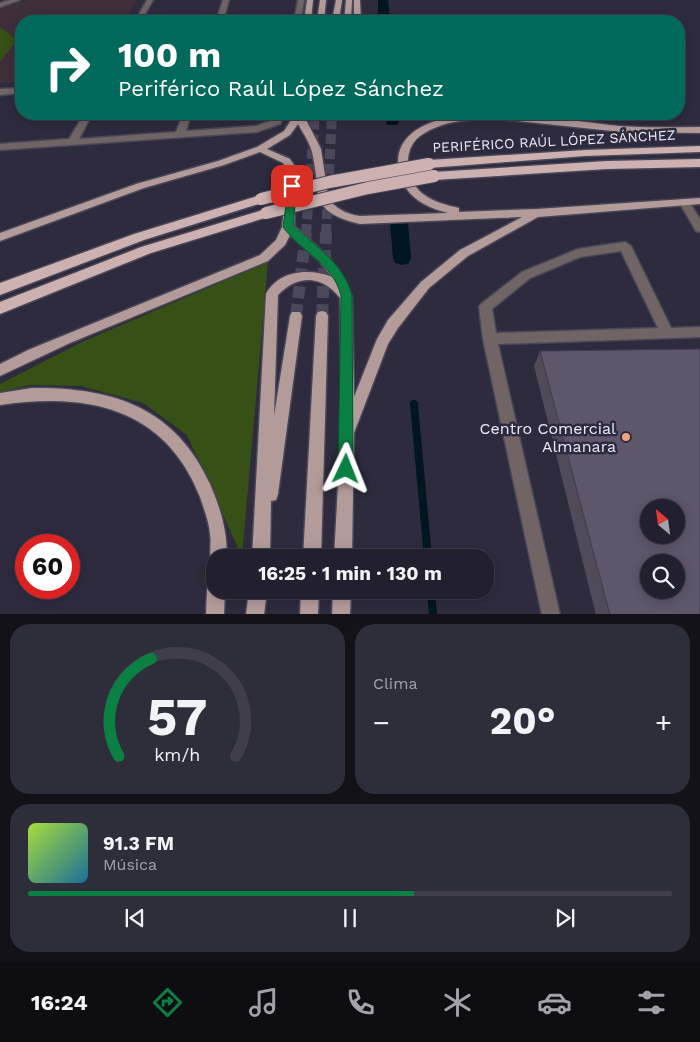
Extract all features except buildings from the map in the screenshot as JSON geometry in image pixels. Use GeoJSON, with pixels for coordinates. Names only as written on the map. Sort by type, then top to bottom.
{"type":"FeatureCollection","features":[{"type":"Feature","properties":{"kind":"highway","name":"PERIFÉRICO RAÚL LÓPEZ SÁNCHEZ"},"geometry":{"type":"LineString","coordinates":[[0,308],[146,250],[329,182],[429,164],[585,153],[700,150]]}},
{"type":"Feature","properties":{"kind":"highway","name":"PERIFÉRICO RAÚL LÓPEZ SÁNCHEZ"},"geometry":{"type":"LineString","coordinates":[[0,289],[138,237],[264,206],[434,176],[607,165],[700,163]]}},
{"type":"Feature","properties":{"kind":"main road"},"geometry":{"type":"LineString","coordinates":[[309,15],[310,0]]}},
{"type":"Feature","properties":{"kind":"main road"},"geometry":{"type":"LineString","coordinates":[[322,15],[323,0]]}},
{"type":"Feature","properties":{"kind":"main road"},"geometry":{"type":"LineString","coordinates":[[337,15],[339,0]]}},
{"type":"Feature","properties":{"kind":"main road"},"geometry":{"type":"LineString","coordinates":[[348,0],[348,15]]}},
{"type":"Feature","properties":{"kind":"main road"},"geometry":{"type":"LineString","coordinates":[[357,0],[358,15]]}},
{"type":"Feature","properties":{"kind":"main road"},"geometry":{"type":"LineString","coordinates":[[0,236],[140,186],[221,163],[260,149],[287,133],[296,120]]}},
{"type":"Feature","properties":{"kind":"main road"},"geometry":{"type":"LineString","coordinates":[[302,120],[313,141],[318,156],[323,197],[327,206],[345,218],[360,220],[537,213],[700,201]]}},
{"type":"Feature","properties":{"kind":"main road"},"geometry":{"type":"LineString","coordinates":[[454,120],[419,132],[409,141],[404,152],[403,168],[411,188],[430,204],[443,209],[478,215]]}},
{"type":"Feature","properties":{"kind":"main road","name":"PERIFÉRICO RAÚL LÓPEZ SÁNCHEZ"},"geometry":{"type":"LineString","coordinates":[[537,120],[614,129],[700,130]]}},
{"type":"Feature","properties":{"kind":"main road"},"geometry":{"type":"LineString","coordinates":[[0,370],[96,325],[264,258],[282,242],[288,227],[293,171],[287,161],[260,149]]}},
{"type":"Feature","properties":{"kind":"main road"},"geometry":{"type":"LineString","coordinates":[[346,433],[382,343],[393,324],[425,285],[464,253],[537,213]]}},
{"type":"Feature","properties":{"kind":"main road"},"geometry":{"type":"LineString","coordinates":[[288,227],[332,268],[344,287],[346,296],[346,433],[343,549]]}},
{"type":"Feature","properties":{"kind":"main road"},"geometry":{"type":"LineString","coordinates":[[261,549],[272,294],[282,284],[293,278],[314,276],[332,281],[339,286],[346,296]]}},
{"type":"Feature","properties":{"kind":"main road"},"geometry":{"type":"LineString","coordinates":[[262,549],[296,316]]}},
{"type":"Feature","properties":{"kind":"main road"},"geometry":{"type":"LineString","coordinates":[[312,549],[322,316]]}},
{"type":"Feature","properties":{"kind":"main road"},"geometry":{"type":"LineString","coordinates":[[0,399],[19,395],[60,392],[107,400],[143,415],[176,441],[202,479],[219,532],[218,549]]}},
{"type":"Feature","properties":{"kind":"main road"},"geometry":{"type":"LineString","coordinates":[[215,614],[216,599]]}},
{"type":"Feature","properties":{"kind":"main road"},"geometry":{"type":"LineString","coordinates":[[256,614],[257,599]]}},
{"type":"Feature","properties":{"kind":"main road"},"geometry":{"type":"LineString","coordinates":[[309,614],[310,599]]}},
{"type":"Feature","properties":{"kind":"main road"},"geometry":{"type":"LineString","coordinates":[[341,614],[342,599]]}},
{"type":"Feature","properties":{"kind":"street"},"geometry":{"type":"LineString","coordinates":[[0,5],[17,0]]}},
{"type":"Feature","properties":{"kind":"street"},"geometry":{"type":"LineString","coordinates":[[141,15],[150,0]]}},
{"type":"Feature","properties":{"kind":"street"},"geometry":{"type":"LineString","coordinates":[[221,15],[226,0]]}},
{"type":"Feature","properties":{"kind":"street"},"geometry":{"type":"LineString","coordinates":[[298,15],[301,0]]}},
{"type":"Feature","properties":{"kind":"street"},"geometry":{"type":"LineString","coordinates":[[0,92],[15,91]]}},
{"type":"Feature","properties":{"kind":"street"},"geometry":{"type":"LineString","coordinates":[[72,142],[85,120]]}},
{"type":"Feature","properties":{"kind":"street"},"geometry":{"type":"LineString","coordinates":[[180,134],[185,120]]}},
{"type":"Feature","properties":{"kind":"street"},"geometry":{"type":"LineString","coordinates":[[0,147],[257,129],[273,124],[277,120]]}},
{"type":"Feature","properties":{"kind":"street"},"geometry":{"type":"LineString","coordinates":[[684,202],[700,228]]}},
{"type":"Feature","properties":{"kind":"street"},"geometry":{"type":"LineString","coordinates":[[551,614],[490,339],[485,307],[526,275],[578,253],[625,246],[667,333]]}},
{"type":"Feature","properties":{"kind":"street"},"geometry":{"type":"LineString","coordinates":[[490,339],[700,332]]}},
{"type":"Feature","properties":{"kind":"shaded area"},"geometry":{"type":"Polygon","coordinates":[[[28,0],[137,0],[128,15],[15,15],[15,38],[0,27],[0,8],[28,0]]]}},
{"type":"Feature","properties":{"kind":"shaded area"},"geometry":{"type":"Polygon","coordinates":[[[15,43],[15,82],[0,83],[0,62],[15,43]]]}},
{"type":"Feature","properties":{"kind":"green space"},"geometry":{"type":"Polygon","coordinates":[[[0,27],[15,38],[15,43],[0,62],[0,27]]]}},
{"type":"Feature","properties":{"kind":"green space"},"geometry":{"type":"Polygon","coordinates":[[[268,262],[243,549],[238,549],[187,435],[143,403],[81,386],[30,385],[0,392],[0,384],[84,341],[268,262]]]}},
{"type":"Feature","properties":{"kind":"waterway"},"geometry":{"type":"LineString","coordinates":[[383,0],[384,15]]}},
{"type":"Feature","properties":{"kind":"waterway"},"geometry":{"type":"LineString","coordinates":[[399,223],[402,258]]}},
{"type":"Feature","properties":{"kind":"waterway"},"geometry":{"type":"LineString","coordinates":[[414,404],[427,549]]}},
{"type":"Feature","properties":{"kind":"waterway"},"geometry":{"type":"LineString","coordinates":[[432,599],[433,614]]}},
{"type":"Feature","properties":{"kind":"tunnel"},"geometry":{"type":"LineString","coordinates":[[306,234],[315,120]]}},
{"type":"Feature","properties":{"kind":"tunnel"},"geometry":{"type":"LineString","coordinates":[[326,234],[332,120]]}},
{"type":"Feature","properties":{"kind":"tunnel"},"geometry":{"type":"LineString","coordinates":[[296,316],[306,232]]}},
{"type":"Feature","properties":{"kind":"tunnel"},"geometry":{"type":"LineString","coordinates":[[322,316],[326,232]]}},
{"type":"Feature","properties":{"kind":"place","name":"Centro Comercial Almanara"},"geometry":{"type":"Point","coordinates":[626,437]}},
{"type":"Feature","properties":{"kind":"route"},"geometry":{"type":"LineString","coordinates":[[292,186],[288,227],[332,268],[344,287],[346,296],[346,469]]}}]}
